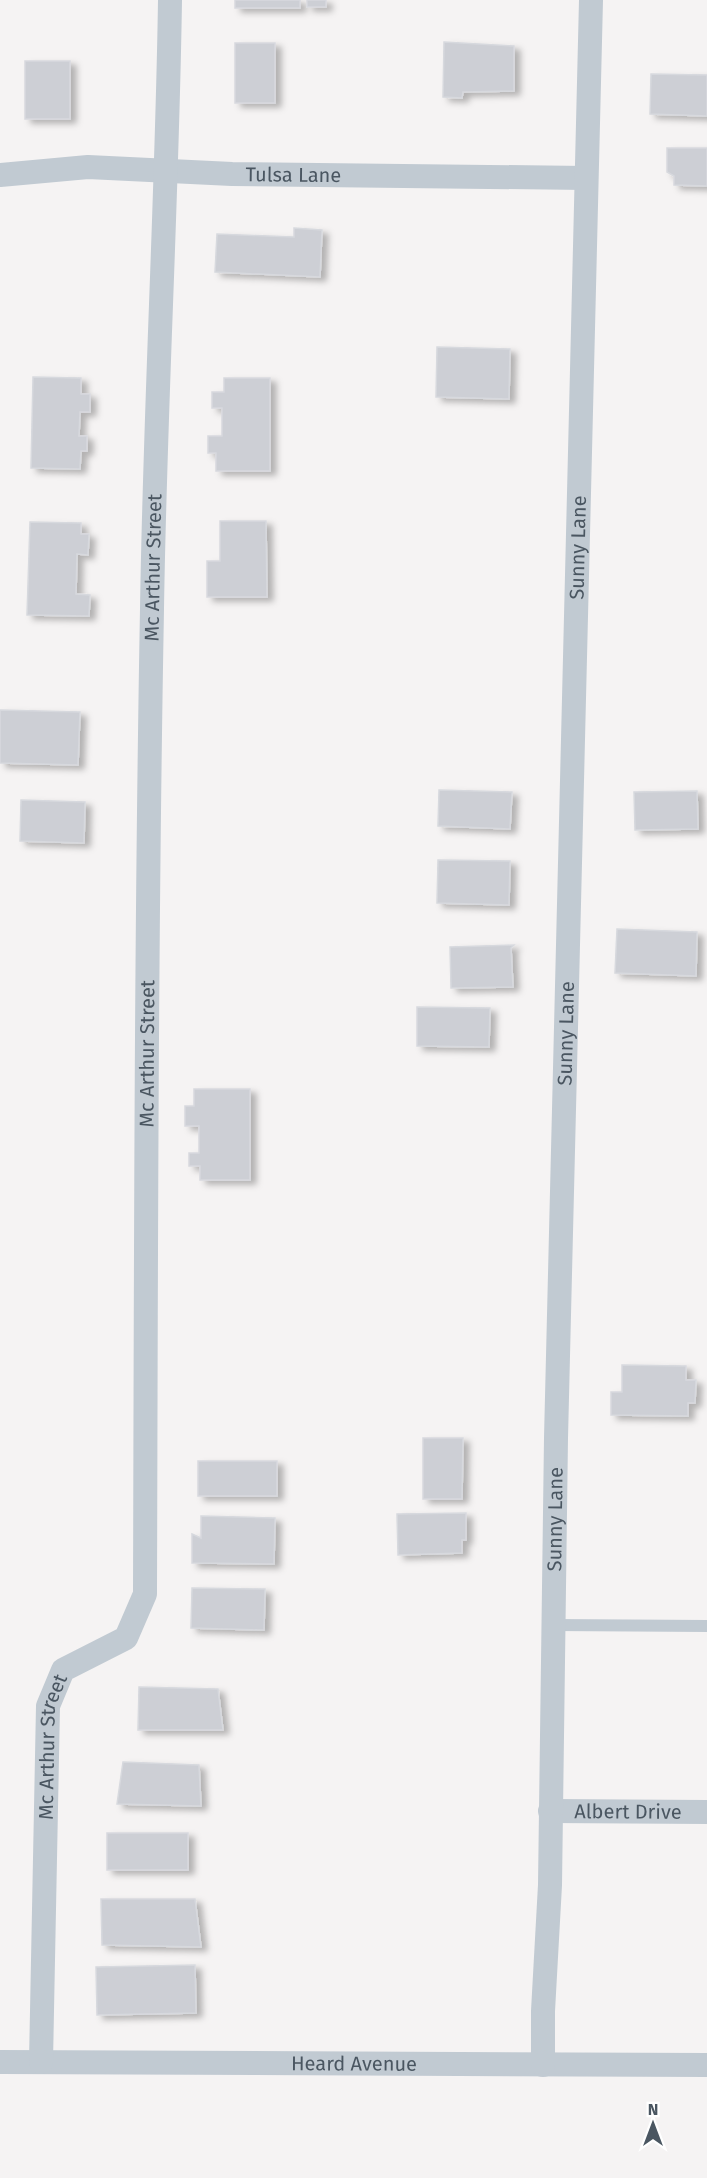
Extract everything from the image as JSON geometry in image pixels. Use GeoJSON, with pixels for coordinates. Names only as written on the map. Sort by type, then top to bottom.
{"type":"FeatureCollection","features":[{"type":"Feature","properties":{"kind":"street","name":"Mc Arthur Street"},"geometry":{"type":"LineString","coordinates":[[41,2062],[48,1706],[63,1670],[126,1638],[146,1594],[148,810],[170,0]]}},
{"type":"Feature","properties":{"kind":"street","name":"Sunny Lane"},"geometry":{"type":"LineString","coordinates":[[543,2066],[543,2011],[550,1885],[553,1625],[591,0]]}},
{"type":"Feature","properties":{"kind":"street","name":"Tulsa Lane"},"geometry":{"type":"LineString","coordinates":[[0,175],[88,167],[232,174],[586,178]]}},
{"type":"Feature","properties":{"kind":"street","name":"Albert Drive"},"geometry":{"type":"LineString","coordinates":[[550,1811],[707,1812]]}},
{"type":"Feature","properties":{"kind":"street","name":"Heard Avenue"},"geometry":{"type":"LineString","coordinates":[[0,2062],[707,2065]]}},
{"type":"Feature","properties":{"kind":"lane"},"geometry":{"type":"LineString","coordinates":[[553,1625],[707,1626]]}},
{"type":"Feature","properties":{"kind":"building"},"geometry":{"type":"Polygon","coordinates":[[[235,0],[300,0],[300,8],[235,8],[235,0]]]}},
{"type":"Feature","properties":{"kind":"building"},"geometry":{"type":"Polygon","coordinates":[[[307,0],[326,0],[326,7],[307,7],[307,0]]]}},
{"type":"Feature","properties":{"kind":"building"},"geometry":{"type":"Polygon","coordinates":[[[444,42],[514,46],[514,91],[463,92],[462,98],[443,97],[444,42]]]}},
{"type":"Feature","properties":{"kind":"building"},"geometry":{"type":"Polygon","coordinates":[[[235,43],[275,43],[275,103],[235,103],[235,43]]]}},
{"type":"Feature","properties":{"kind":"building"},"geometry":{"type":"Polygon","coordinates":[[[25,61],[70,61],[70,119],[25,119],[25,61]]]}},
{"type":"Feature","properties":{"kind":"building"},"geometry":{"type":"Polygon","coordinates":[[[651,74],[707,75],[707,116],[650,114],[651,74]]]}},
{"type":"Feature","properties":{"kind":"building"},"geometry":{"type":"Polygon","coordinates":[[[667,148],[707,148],[707,186],[674,185],[674,176],[667,172],[667,148]]]}},
{"type":"Feature","properties":{"kind":"building"},"geometry":{"type":"Polygon","coordinates":[[[294,228],[322,230],[320,277],[215,272],[217,234],[294,237],[294,228]]]}},
{"type":"Feature","properties":{"kind":"building"},"geometry":{"type":"Polygon","coordinates":[[[437,347],[510,349],[509,399],[436,397],[437,347]]]}},
{"type":"Feature","properties":{"kind":"building"},"geometry":{"type":"Polygon","coordinates":[[[33,377],[81,378],[81,394],[90,394],[90,412],[80,412],[79,436],[87,436],[87,451],[81,451],[80,469],[31,468],[33,377]]]}},
{"type":"Feature","properties":{"kind":"building"},"geometry":{"type":"Polygon","coordinates":[[[224,378],[270,378],[270,471],[216,471],[216,453],[208,453],[208,436],[222,436],[222,408],[212,408],[212,392],[224,392],[224,378]]]}},
{"type":"Feature","properties":{"kind":"building"},"geometry":{"type":"Polygon","coordinates":[[[220,521],[266,521],[267,597],[207,597],[207,561],[220,561],[220,521]]]}},
{"type":"Feature","properties":{"kind":"building"},"geometry":{"type":"Polygon","coordinates":[[[30,522],[81,523],[81,534],[89,534],[88,555],[77,554],[76,594],[90,595],[89,616],[27,615],[30,522]]]}},
{"type":"Feature","properties":{"kind":"building"},"geometry":{"type":"Polygon","coordinates":[[[0,710],[80,712],[78,765],[0,763],[0,710]]]}},
{"type":"Feature","properties":{"kind":"building"},"geometry":{"type":"Polygon","coordinates":[[[439,790],[512,792],[510,829],[438,826],[439,790]]]}},
{"type":"Feature","properties":{"kind":"building"},"geometry":{"type":"Polygon","coordinates":[[[697,791],[698,829],[635,830],[634,792],[697,791]]]}},
{"type":"Feature","properties":{"kind":"building"},"geometry":{"type":"Polygon","coordinates":[[[21,800],[85,802],[84,843],[20,841],[21,800]]]}},
{"type":"Feature","properties":{"kind":"building"},"geometry":{"type":"Polygon","coordinates":[[[438,860],[510,861],[509,905],[437,903],[438,860]]]}},
{"type":"Feature","properties":{"kind":"building"},"geometry":{"type":"Polygon","coordinates":[[[617,929],[697,932],[696,976],[615,973],[617,929]]]}},
{"type":"Feature","properties":{"kind":"building"},"geometry":{"type":"Polygon","coordinates":[[[514,945],[511,948],[513,987],[451,988],[450,947],[514,945]]]}},
{"type":"Feature","properties":{"kind":"building"},"geometry":{"type":"Polygon","coordinates":[[[417,1007],[490,1008],[489,1047],[417,1046],[417,1007]]]}},
{"type":"Feature","properties":{"kind":"building"},"geometry":{"type":"Polygon","coordinates":[[[194,1089],[250,1089],[250,1180],[200,1180],[200,1166],[189,1166],[189,1153],[199,1153],[199,1126],[185,1126],[185,1106],[194,1106],[194,1089]]]}},
{"type":"Feature","properties":{"kind":"building"},"geometry":{"type":"Polygon","coordinates":[[[622,1365],[686,1366],[686,1380],[696,1380],[695,1403],[688,1403],[688,1416],[611,1415],[611,1392],[622,1392],[622,1365]]]}},
{"type":"Feature","properties":{"kind":"building"},"geometry":{"type":"Polygon","coordinates":[[[423,1438],[463,1438],[462,1499],[423,1499],[423,1438]]]}},
{"type":"Feature","properties":{"kind":"building"},"geometry":{"type":"Polygon","coordinates":[[[198,1461],[277,1461],[277,1496],[198,1496],[198,1461]]]}},
{"type":"Feature","properties":{"kind":"building"},"geometry":{"type":"Polygon","coordinates":[[[466,1513],[466,1540],[462,1540],[462,1553],[398,1555],[397,1514],[466,1513]]]}},
{"type":"Feature","properties":{"kind":"building"},"geometry":{"type":"Polygon","coordinates":[[[201,1516],[275,1518],[274,1564],[192,1563],[192,1534],[201,1538],[201,1516]]]}},
{"type":"Feature","properties":{"kind":"building"},"geometry":{"type":"Polygon","coordinates":[[[192,1588],[265,1589],[264,1630],[191,1628],[192,1588]]]}},
{"type":"Feature","properties":{"kind":"building"},"geometry":{"type":"Polygon","coordinates":[[[139,1687],[218,1689],[223,1730],[138,1730],[139,1687]]]}},
{"type":"Feature","properties":{"kind":"building"},"geometry":{"type":"Polygon","coordinates":[[[123,1762],[199,1765],[201,1806],[117,1804],[123,1762]]]}},
{"type":"Feature","properties":{"kind":"building"},"geometry":{"type":"Polygon","coordinates":[[[107,1833],[188,1833],[188,1870],[107,1870],[107,1833]]]}},
{"type":"Feature","properties":{"kind":"building"},"geometry":{"type":"Polygon","coordinates":[[[101,1899],[195,1899],[201,1947],[102,1945],[101,1899]]]}},
{"type":"Feature","properties":{"kind":"building"},"geometry":{"type":"Polygon","coordinates":[[[195,1965],[196,2013],[97,2015],[96,1967],[195,1965]]]}}]}
